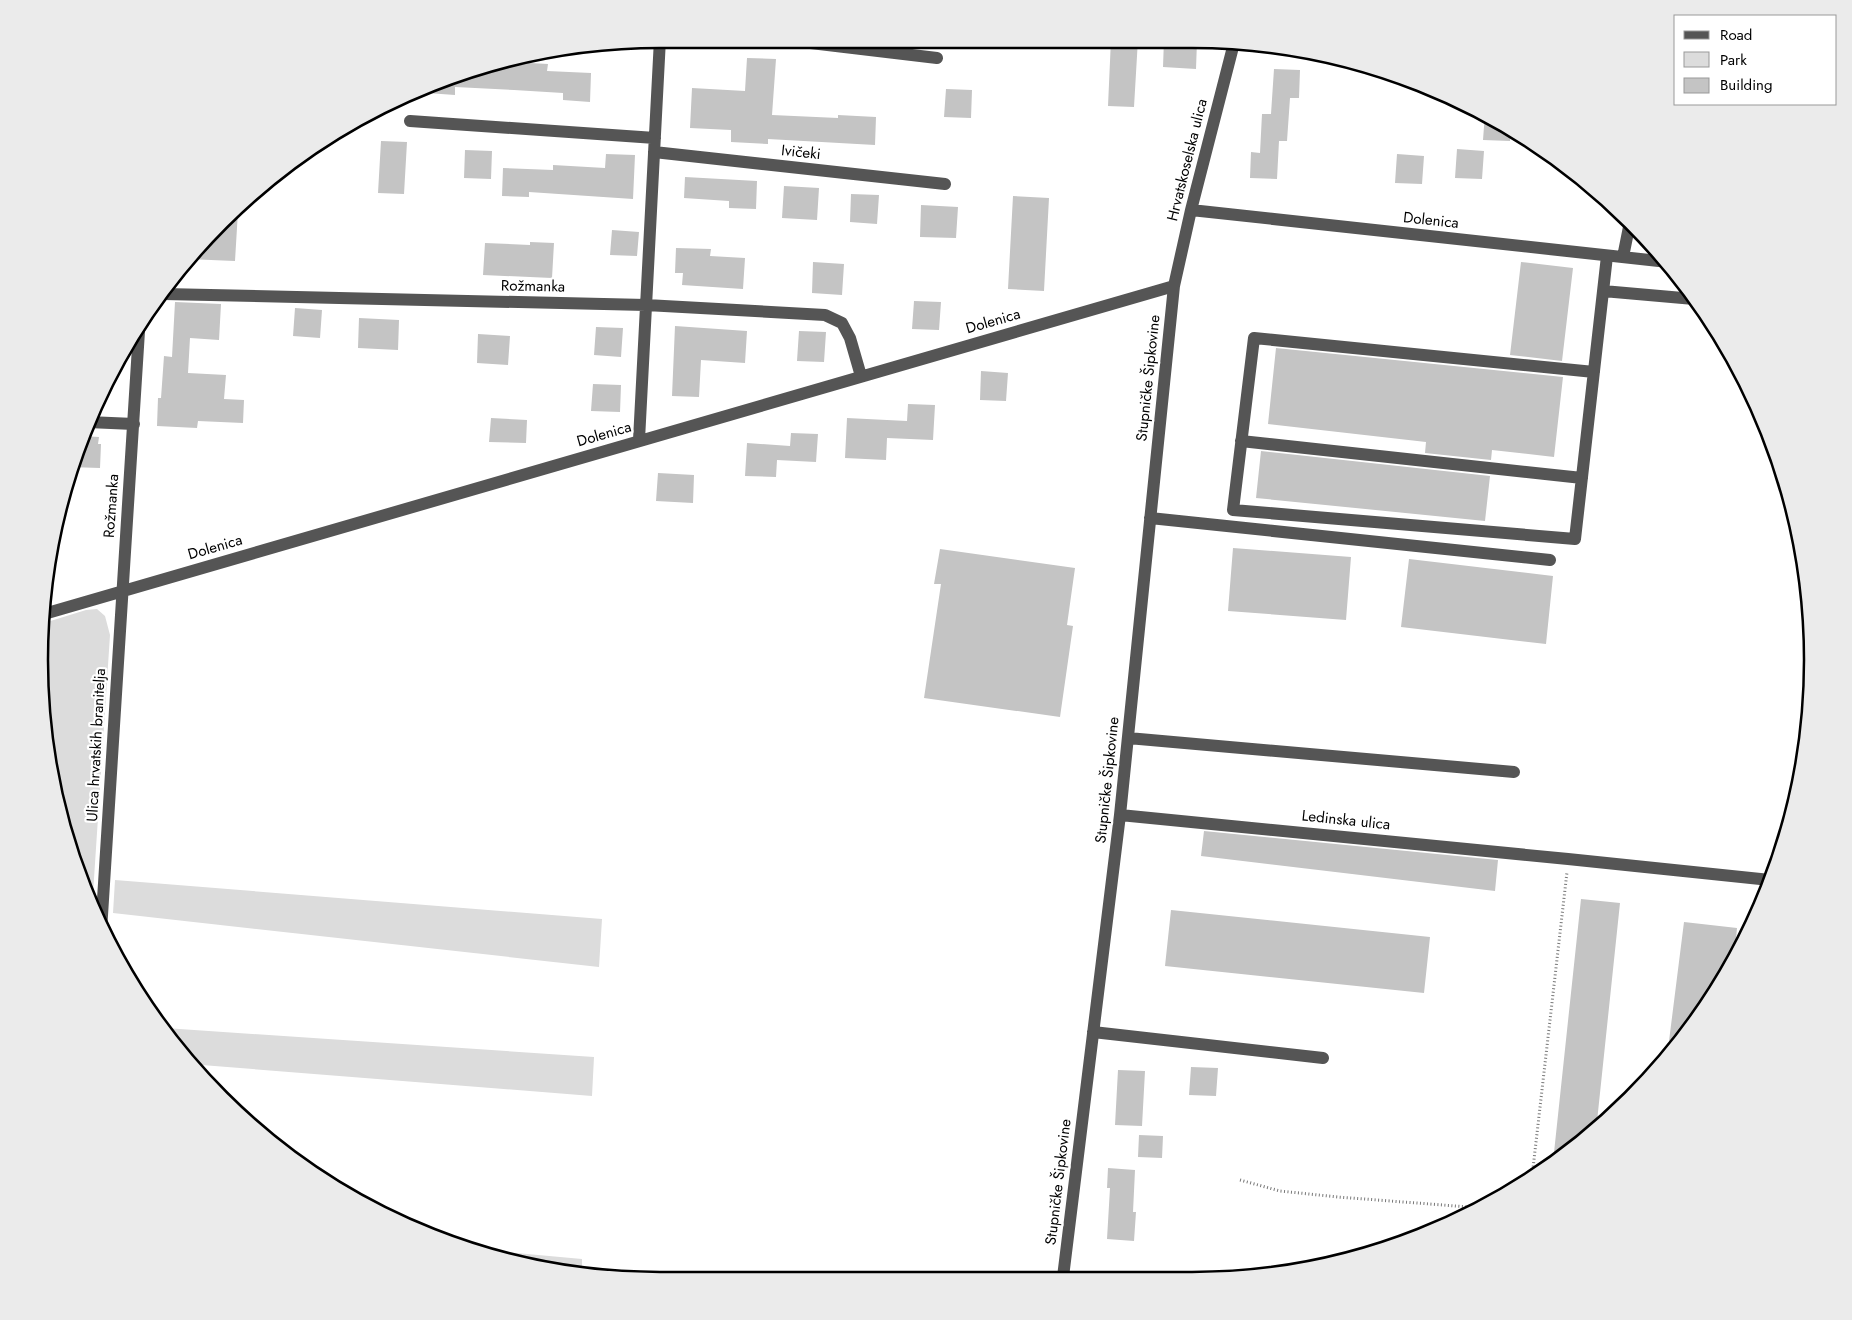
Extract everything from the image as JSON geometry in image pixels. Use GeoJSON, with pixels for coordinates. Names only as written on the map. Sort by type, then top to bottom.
{"type":"FeatureCollection","features":[{"type":"Feature","properties":{"kind":"street"},"geometry":{"type":"LineString","coordinates":[[639,440],[660,48]]}},
{"type":"Feature","properties":{"kind":"street"},"geometry":{"type":"LineString","coordinates":[[852,48],[937,58]]}},
{"type":"Feature","properties":{"kind":"street","name":"Hrvatskoselska ulica"},"geometry":{"type":"LineString","coordinates":[[1174,286],[1191,210],[1232,49]]}},
{"type":"Feature","properties":{"kind":"street"},"geometry":{"type":"LineString","coordinates":[[410,121],[655,138]]}},
{"type":"Feature","properties":{"kind":"street","name":"Ivičeki"},"geometry":{"type":"LineString","coordinates":[[654,152],[945,184]]}},
{"type":"Feature","properties":{"kind":"street","name":"Dolenica"},"geometry":{"type":"LineString","coordinates":[[1191,210],[1657,261]]}},
{"type":"Feature","properties":{"kind":"street"},"geometry":{"type":"LineString","coordinates":[[1623,257],[1628,230]]}},
{"type":"Feature","properties":{"kind":"street"},"geometry":{"type":"LineString","coordinates":[[1594,372],[1254,338],[1233,510],[1575,539],[1594,372],[1607,256]]}},
{"type":"Feature","properties":{"kind":"street","name":"Dolenica"},"geometry":{"type":"LineString","coordinates":[[50,612],[1174,286]]}},
{"type":"Feature","properties":{"kind":"street","name":"Stupničke Šipkovine"},"geometry":{"type":"LineString","coordinates":[[1064,1272],[1120,815],[1174,286]]}},
{"type":"Feature","properties":{"kind":"street"},"geometry":{"type":"LineString","coordinates":[[1603,291],[1686,298]]}},
{"type":"Feature","properties":{"kind":"street","name":"Rožmanka"},"geometry":{"type":"LineString","coordinates":[[169,294],[646,305],[825,315],[842,323],[850,338],[861,376]]}},
{"type":"Feature","properties":{"kind":"street","name":"Rožmanka"},"geometry":{"type":"LineString","coordinates":[[121,591],[139,340]]}},
{"type":"Feature","properties":{"kind":"street"},"geometry":{"type":"LineString","coordinates":[[96,422],[134,424]]}},
{"type":"Feature","properties":{"kind":"street"},"geometry":{"type":"LineString","coordinates":[[1241,441],[1582,478]]}},
{"type":"Feature","properties":{"kind":"street"},"geometry":{"type":"LineString","coordinates":[[1150,518],[1550,560]]}},
{"type":"Feature","properties":{"kind":"street","name":"Ulica hrvatskih branitelja"},"geometry":{"type":"LineString","coordinates":[[102,912],[121,591]]}},
{"type":"Feature","properties":{"kind":"street"},"geometry":{"type":"LineString","coordinates":[[1128,738],[1514,772]]}},
{"type":"Feature","properties":{"kind":"street","name":"Ledinska ulica"},"geometry":{"type":"LineString","coordinates":[[1120,815],[1568,858],[1764,879]]}},
{"type":"Feature","properties":{"kind":"street"},"geometry":{"type":"LineString","coordinates":[[1093,1032],[1323,1058]]}},
{"type":"Feature","properties":{"kind":"path"},"geometry":{"type":"LineString","coordinates":[[1533,1168],[1568,858]]}},
{"type":"Feature","properties":{"kind":"path"},"geometry":{"type":"LineString","coordinates":[[1240,1180],[1280,1191],[1338,1198],[1467,1207]]}},
{"type":"Feature","properties":{"kind":"green space"},"geometry":{"type":"Polygon","coordinates":[[[97,609],[105,616],[110,635],[93,892],[68,819],[59,779],[49,700],[49,621],[86,610],[97,609]]]}},
{"type":"Feature","properties":{"kind":"green space"},"geometry":{"type":"Polygon","coordinates":[[[115,880],[602,919],[599,967],[113,913],[115,880]]]}},
{"type":"Feature","properties":{"kind":"green space"},"geometry":{"type":"Polygon","coordinates":[[[171,1028],[594,1057],[592,1096],[200,1065],[171,1028]]]}},
{"type":"Feature","properties":{"kind":"green space"},"geometry":{"type":"Polygon","coordinates":[[[500,1252],[582,1259],[582,1267],[541,1261],[500,1252]]]}},
{"type":"Feature","properties":{"kind":"building"},"geometry":{"type":"Polygon","coordinates":[[[1111,48],[1137,48],[1134,107],[1108,106],[1111,48]]]}},
{"type":"Feature","properties":{"kind":"building"},"geometry":{"type":"Polygon","coordinates":[[[1164,48],[1197,48],[1196,69],[1163,67],[1164,48]]]}},
{"type":"Feature","properties":{"kind":"building"},"geometry":{"type":"Polygon","coordinates":[[[747,58],[776,59],[772,115],[838,118],[838,115],[876,117],[875,145],[768,139],[768,144],[731,142],[731,130],[690,128],[692,88],[745,91],[747,58]]]}},
{"type":"Feature","properties":{"kind":"building"},"geometry":{"type":"Polygon","coordinates":[[[525,63],[548,64],[547,71],[591,73],[590,102],[563,100],[563,93],[514,90],[455,87],[455,95],[428,93],[463,80],[525,63]]]}},
{"type":"Feature","properties":{"kind":"building"},"geometry":{"type":"Polygon","coordinates":[[[1274,69],[1300,70],[1299,98],[1290,98],[1287,141],[1279,141],[1277,179],[1250,178],[1251,152],[1260,153],[1262,114],[1271,114],[1274,69]]]}},
{"type":"Feature","properties":{"kind":"building"},"geometry":{"type":"Polygon","coordinates":[[[946,89],[972,90],[971,118],[944,117],[946,89]]]}},
{"type":"Feature","properties":{"kind":"building"},"geometry":{"type":"Polygon","coordinates":[[[1484,123],[1510,138],[1510,141],[1483,140],[1484,123]]]}},
{"type":"Feature","properties":{"kind":"building"},"geometry":{"type":"Polygon","coordinates":[[[381,141],[407,142],[404,194],[378,193],[381,141]]]}},
{"type":"Feature","properties":{"kind":"building"},"geometry":{"type":"Polygon","coordinates":[[[1457,149],[1484,151],[1482,179],[1455,178],[1457,149]]]}},
{"type":"Feature","properties":{"kind":"building"},"geometry":{"type":"Polygon","coordinates":[[[465,150],[492,151],[491,179],[464,178],[465,150]]]}},
{"type":"Feature","properties":{"kind":"building"},"geometry":{"type":"Polygon","coordinates":[[[606,154],[635,155],[633,199],[529,192],[529,197],[502,196],[503,168],[553,170],[553,165],[605,168],[606,154]]]}},
{"type":"Feature","properties":{"kind":"building"},"geometry":{"type":"Polygon","coordinates":[[[1397,154],[1424,156],[1422,184],[1395,183],[1397,154]]]}},
{"type":"Feature","properties":{"kind":"building"},"geometry":{"type":"Polygon","coordinates":[[[685,177],[757,181],[756,209],[729,208],[729,201],[684,198],[685,177]]]}},
{"type":"Feature","properties":{"kind":"building"},"geometry":{"type":"Polygon","coordinates":[[[784,186],[819,188],[817,220],[782,218],[784,186]]]}},
{"type":"Feature","properties":{"kind":"building"},"geometry":{"type":"Polygon","coordinates":[[[851,194],[879,195],[877,224],[850,222],[851,194]]]}},
{"type":"Feature","properties":{"kind":"building"},"geometry":{"type":"Polygon","coordinates":[[[1013,196],[1049,198],[1044,291],[1008,289],[1013,196]]]}},
{"type":"Feature","properties":{"kind":"building"},"geometry":{"type":"Polygon","coordinates":[[[921,205],[958,207],[956,238],[920,237],[921,205]]]}},
{"type":"Feature","properties":{"kind":"building"},"geometry":{"type":"Polygon","coordinates":[[[238,217],[235,261],[196,259],[238,217]]]}},
{"type":"Feature","properties":{"kind":"building"},"geometry":{"type":"Polygon","coordinates":[[[612,230],[639,232],[637,256],[610,255],[612,230]]]}},
{"type":"Feature","properties":{"kind":"building"},"geometry":{"type":"Polygon","coordinates":[[[530,242],[554,243],[552,278],[483,275],[485,243],[530,245],[530,242]]]}},
{"type":"Feature","properties":{"kind":"building"},"geometry":{"type":"Polygon","coordinates":[[[676,248],[711,249],[710,256],[745,258],[743,289],[682,285],[683,273],[675,273],[676,248]]]}},
{"type":"Feature","properties":{"kind":"building"},"geometry":{"type":"Polygon","coordinates":[[[813,262],[844,264],[842,295],[812,293],[813,262]]]}},
{"type":"Feature","properties":{"kind":"building"},"geometry":{"type":"Polygon","coordinates":[[[1521,262],[1573,268],[1562,361],[1510,355],[1521,262]]]}},
{"type":"Feature","properties":{"kind":"building"},"geometry":{"type":"Polygon","coordinates":[[[914,301],[941,302],[939,330],[912,329],[914,301]]]}},
{"type":"Feature","properties":{"kind":"building"},"geometry":{"type":"Polygon","coordinates":[[[175,302],[221,304],[219,340],[190,338],[188,373],[226,375],[224,399],[244,400],[243,423],[198,421],[197,428],[157,426],[158,398],[161,398],[164,356],[172,357],[175,302]]]}},
{"type":"Feature","properties":{"kind":"building"},"geometry":{"type":"Polygon","coordinates":[[[295,308],[322,310],[320,338],[293,336],[295,308]]]}},
{"type":"Feature","properties":{"kind":"building"},"geometry":{"type":"Polygon","coordinates":[[[359,318],[399,320],[398,350],[358,348],[359,318]]]}},
{"type":"Feature","properties":{"kind":"building"},"geometry":{"type":"Polygon","coordinates":[[[675,326],[747,331],[745,363],[701,360],[699,397],[672,396],[675,326]]]}},
{"type":"Feature","properties":{"kind":"building"},"geometry":{"type":"Polygon","coordinates":[[[596,327],[623,328],[621,357],[594,355],[596,327]]]}},
{"type":"Feature","properties":{"kind":"building"},"geometry":{"type":"Polygon","coordinates":[[[799,331],[826,332],[824,362],[797,361],[799,331]]]}},
{"type":"Feature","properties":{"kind":"building"},"geometry":{"type":"Polygon","coordinates":[[[478,334],[510,336],[508,365],[477,363],[478,334]]]}},
{"type":"Feature","properties":{"kind":"building"},"geometry":{"type":"Polygon","coordinates":[[[1276,348],[1563,377],[1554,457],[1492,450],[1491,460],[1425,453],[1426,442],[1268,424],[1276,348]]]}},
{"type":"Feature","properties":{"kind":"building"},"geometry":{"type":"Polygon","coordinates":[[[981,371],[1008,373],[1006,401],[980,400],[981,371]]]}},
{"type":"Feature","properties":{"kind":"building"},"geometry":{"type":"Polygon","coordinates":[[[593,384],[621,385],[620,412],[591,411],[593,384]]]}},
{"type":"Feature","properties":{"kind":"building"},"geometry":{"type":"Polygon","coordinates":[[[908,404],[935,405],[933,440],[887,438],[886,460],[845,458],[847,418],[907,421],[908,404]]]}},
{"type":"Feature","properties":{"kind":"building"},"geometry":{"type":"Polygon","coordinates":[[[491,418],[527,420],[526,443],[489,442],[491,418]]]}},
{"type":"Feature","properties":{"kind":"building"},"geometry":{"type":"Polygon","coordinates":[[[791,433],[818,434],[816,462],[777,460],[776,477],[745,476],[747,443],[790,446],[791,433]]]}},
{"type":"Feature","properties":{"kind":"building"},"geometry":{"type":"Polygon","coordinates":[[[90,436],[99,437],[98,444],[101,444],[100,468],[79,467],[90,436]]]}},
{"type":"Feature","properties":{"kind":"building"},"geometry":{"type":"Polygon","coordinates":[[[1261,451],[1490,476],[1485,521],[1256,498],[1261,451]]]}},
{"type":"Feature","properties":{"kind":"building"},"geometry":{"type":"Polygon","coordinates":[[[658,473],[694,475],[693,503],[656,501],[658,473]]]}},
{"type":"Feature","properties":{"kind":"building"},"geometry":{"type":"Polygon","coordinates":[[[1233,548],[1351,557],[1346,620],[1228,611],[1233,548]]]}},
{"type":"Feature","properties":{"kind":"building"},"geometry":{"type":"Polygon","coordinates":[[[940,549],[1075,568],[1067,625],[1073,626],[1060,717],[924,698],[941,584],[934,584],[940,549]]]}},
{"type":"Feature","properties":{"kind":"building"},"geometry":{"type":"Polygon","coordinates":[[[1409,559],[1553,576],[1546,644],[1401,627],[1409,559]]]}},
{"type":"Feature","properties":{"kind":"building"},"geometry":{"type":"Polygon","coordinates":[[[1204,831],[1498,860],[1495,891],[1201,856],[1204,831]]]}},
{"type":"Feature","properties":{"kind":"building"},"geometry":{"type":"Polygon","coordinates":[[[1581,899],[1620,903],[1597,1120],[1554,1154],[1581,899]]]}},
{"type":"Feature","properties":{"kind":"building"},"geometry":{"type":"Polygon","coordinates":[[[1171,910],[1430,937],[1424,993],[1165,966],[1171,910]]]}},
{"type":"Feature","properties":{"kind":"building"},"geometry":{"type":"Polygon","coordinates":[[[1684,922],[1737,928],[1736,941],[1722,966],[1701,1000],[1669,1045],[1684,922]]]}},
{"type":"Feature","properties":{"kind":"building"},"geometry":{"type":"Polygon","coordinates":[[[1191,1067],[1218,1068],[1216,1096],[1189,1095],[1191,1067]]]}},
{"type":"Feature","properties":{"kind":"building"},"geometry":{"type":"Polygon","coordinates":[[[1118,1070],[1145,1071],[1142,1126],[1115,1125],[1118,1070]]]}},
{"type":"Feature","properties":{"kind":"building"},"geometry":{"type":"Polygon","coordinates":[[[1139,1135],[1163,1136],[1162,1158],[1138,1157],[1139,1135]]]}},
{"type":"Feature","properties":{"kind":"building"},"geometry":{"type":"Polygon","coordinates":[[[1108,1168],[1135,1170],[1133,1212],[1136,1212],[1134,1241],[1107,1239],[1110,1188],[1107,1188],[1108,1168]]]}}]}
